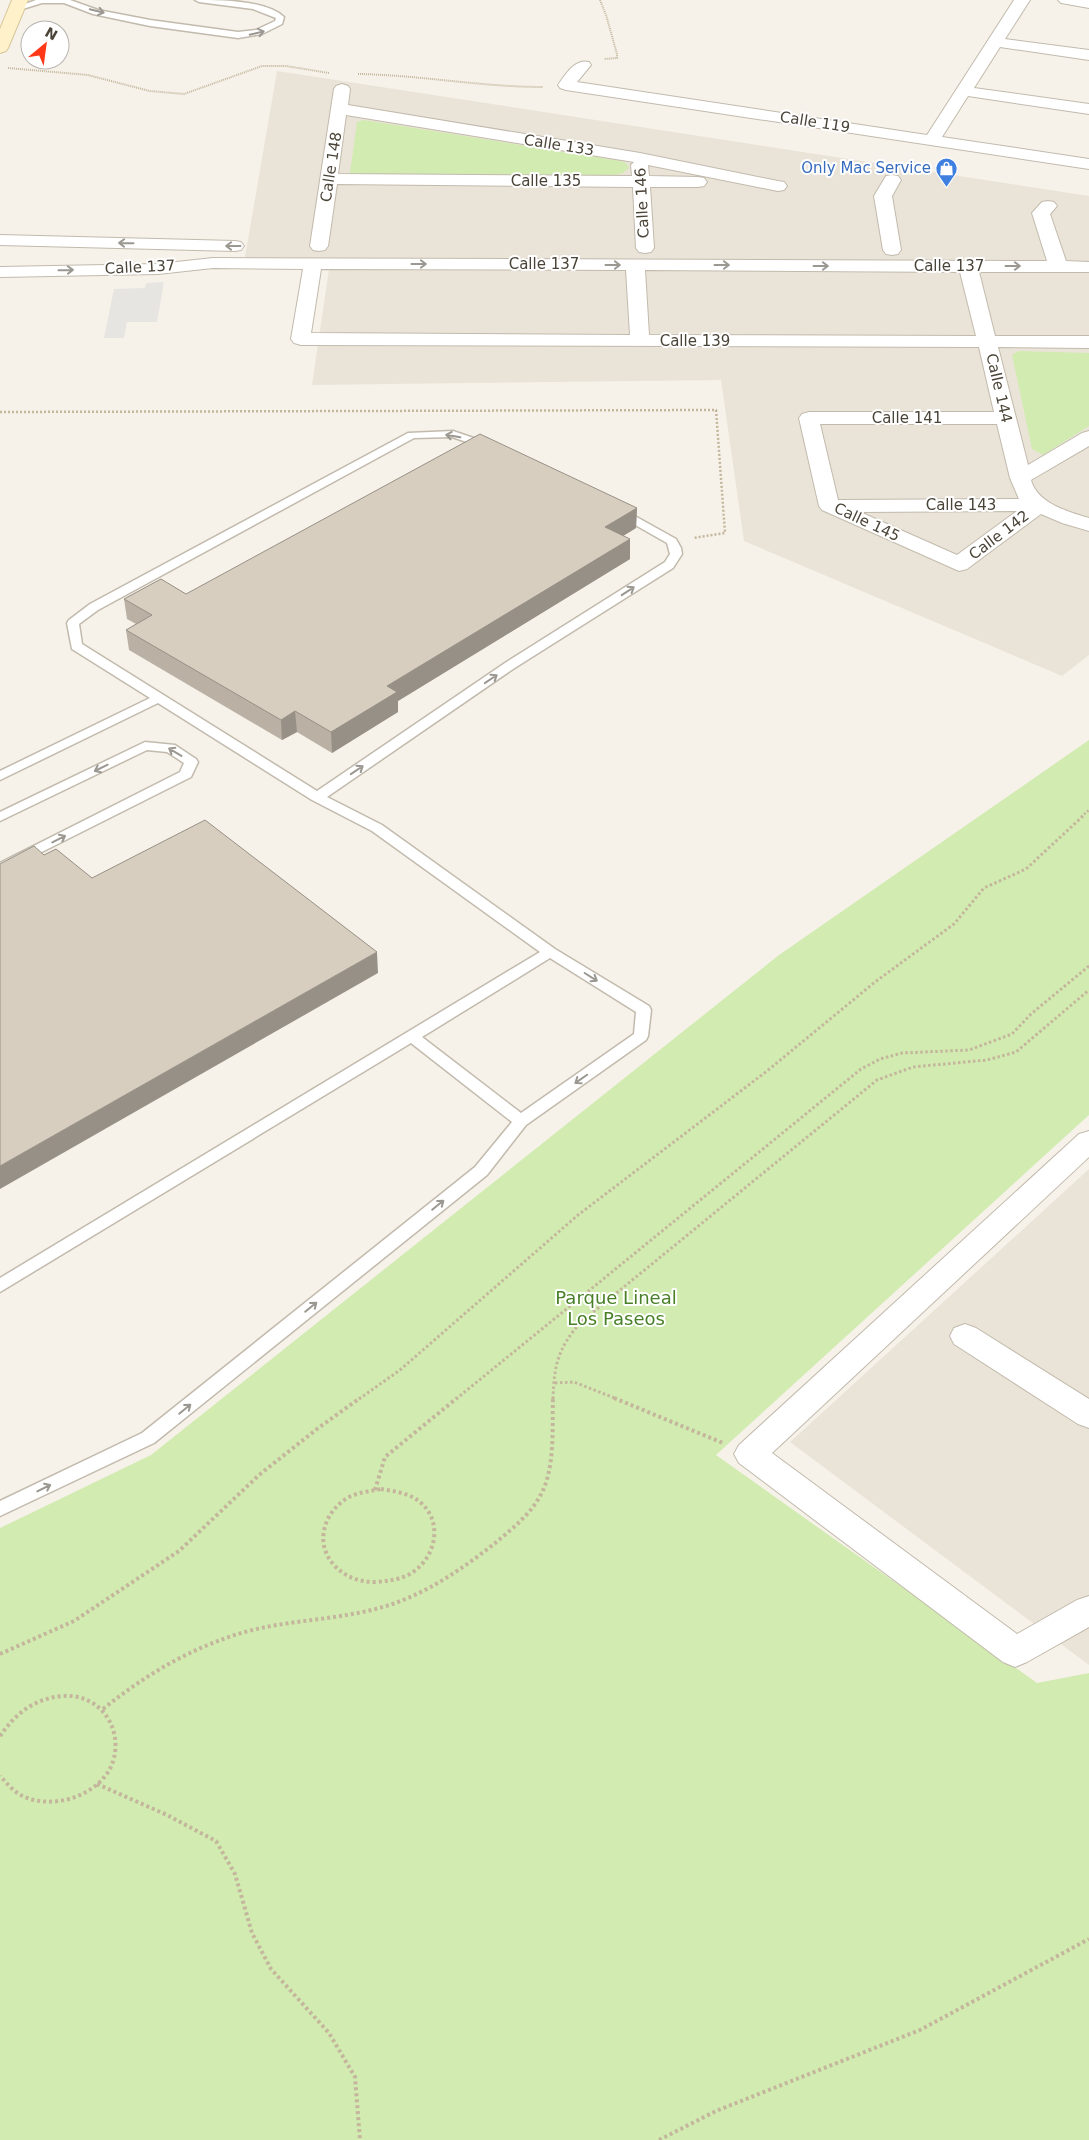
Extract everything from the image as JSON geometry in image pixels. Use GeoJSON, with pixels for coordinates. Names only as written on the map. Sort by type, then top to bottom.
{"type":"FeatureCollection","features":[{"type":"Feature","properties":{"kind":"main road"},"geometry":{"type":"LineString","coordinates":[[0,48],[18,5]]}},
{"type":"Feature","properties":{"kind":"street"},"geometry":{"type":"LineString","coordinates":[[932,140],[1022,0]]}},
{"type":"Feature","properties":{"kind":"street"},"geometry":{"type":"LineString","coordinates":[[1066,0],[1089,3]]}},
{"type":"Feature","properties":{"kind":"street"},"geometry":{"type":"LineString","coordinates":[[996,42],[1089,55]]}},
{"type":"Feature","properties":{"kind":"street"},"geometry":{"type":"LineString","coordinates":[[566,85],[583,64]]}},
{"type":"Feature","properties":{"kind":"street","name":"Calle 119"},"geometry":{"type":"LineString","coordinates":[[566,85],[1089,164]]}},
{"type":"Feature","properties":{"kind":"street","name":"Calle 148"},"geometry":{"type":"LineString","coordinates":[[319,246],[342,89]]}},
{"type":"Feature","properties":{"kind":"street"},"geometry":{"type":"LineString","coordinates":[[964,91],[1089,109]]}},
{"type":"Feature","properties":{"kind":"street","name":"Calle 133"},"geometry":{"type":"LineString","coordinates":[[339,109],[640,158],[770,184]]}},
{"type":"Feature","properties":{"kind":"street","name":"Calle 146"},"geometry":{"type":"LineString","coordinates":[[640,158],[645,248]]}},
{"type":"Feature","properties":{"kind":"street","name":"Calle 135"},"geometry":{"type":"LineString","coordinates":[[329,179],[770,184]]}},
{"type":"Feature","properties":{"kind":"street"},"geometry":{"type":"LineString","coordinates":[[892,180],[883,196],[892,250]]}},
{"type":"Feature","properties":{"kind":"street"},"geometry":{"type":"LineString","coordinates":[[1048,206],[1041,213],[1056,258]]}},
{"type":"Feature","properties":{"kind":"street"},"geometry":{"type":"LineString","coordinates":[[67,288],[52,286],[35,279],[25,270],[22,260],[25,251],[35,242],[65,229],[94,225]]}},
{"type":"Feature","properties":{"kind":"street"},"geometry":{"type":"LineString","coordinates":[[107,288],[143,278],[158,269],[164,260],[166,252],[163,244],[153,235],[124,226]]}},
{"type":"Feature","properties":{"kind":"street","name":"Calle 137"},"geometry":{"type":"LineString","coordinates":[[0,240],[250,246]]}},
{"type":"Feature","properties":{"kind":"street"},"geometry":{"type":"LineString","coordinates":[[299,246],[339,246]]}},
{"type":"Feature","properties":{"kind":"street","name":"Calle 137"},"geometry":{"type":"LineString","coordinates":[[487,247],[528,256],[634,265],[892,250],[1056,258],[1089,267]]}},
{"type":"Feature","properties":{"kind":"street","name":"Calle 137"},"geometry":{"type":"LineString","coordinates":[[0,272],[25,270],[158,269],[213,263],[313,264],[528,256],[645,248],[770,257],[968,266],[1056,258],[1089,252]]}},
{"type":"Feature","properties":{"kind":"street","name":"Calle 139"},"geometry":{"type":"LineString","coordinates":[[313,264],[301,339],[1089,342]]}},
{"type":"Feature","properties":{"kind":"street","name":"Calle 146"},"geometry":{"type":"LineString","coordinates":[[634,265],[640,341]]}},
{"type":"Feature","properties":{"kind":"street","name":"Calle 144"},"geometry":{"type":"LineString","coordinates":[[968,266],[1020,478],[1026,494],[1039,505]]}},
{"type":"Feature","properties":{"kind":"street","name":"Calle 141"},"geometry":{"type":"LineString","coordinates":[[809,418],[1006,418]]}},
{"type":"Feature","properties":{"kind":"street","name":"Calle 145"},"geometry":{"type":"LineString","coordinates":[[809,418],[829,506],[960,564]]}},
{"type":"Feature","properties":{"kind":"street"},"geometry":{"type":"LineString","coordinates":[[1020,478],[1089,437]]}},
{"type":"Feature","properties":{"kind":"street","name":"Calle 143"},"geometry":{"type":"LineString","coordinates":[[829,506],[1039,505],[1069,519],[1089,525]]}},
{"type":"Feature","properties":{"kind":"street","name":"Calle 142"},"geometry":{"type":"LineString","coordinates":[[960,564],[1039,505]]}},
{"type":"Feature","properties":{"kind":"street"},"geometry":{"type":"LineString","coordinates":[[1089,1141],[750,1454],[1015,1652],[1089,1610]]}},
{"type":"Feature","properties":{"kind":"street"},"geometry":{"type":"LineString","coordinates":[[965,1336],[1089,1415]]}},
{"type":"Feature","properties":{"kind":"lane"},"geometry":{"type":"LineString","coordinates":[[18,5],[42,1],[66,1],[96,12],[150,23],[238,35],[251,35],[266,31],[279,22],[280,17],[275,13],[258,8],[199,0]]}},
{"type":"Feature","properties":{"kind":"lane"},"geometry":{"type":"LineString","coordinates":[[0,1509],[148,1438],[481,1171],[521,1121],[641,1036],[644,1010],[550,952],[377,828],[317,797],[76,646],[73,623],[94,607],[412,435],[453,434],[496,449]]}},
{"type":"Feature","properties":{"kind":"lane"},"geometry":{"type":"LineString","coordinates":[[317,797],[509,666],[669,565],[676,557],[677,549],[672,541],[606,505]]}},
{"type":"Feature","properties":{"kind":"lane"},"geometry":{"type":"LineString","coordinates":[[0,776],[159,698]]}},
{"type":"Feature","properties":{"kind":"lane"},"geometry":{"type":"LineString","coordinates":[[0,817],[144,746],[170,748],[191,762],[186,774],[0,869]]}},
{"type":"Feature","properties":{"kind":"lane"},"geometry":{"type":"LineString","coordinates":[[0,1286],[550,952]]}},
{"type":"Feature","properties":{"kind":"lane"},"geometry":{"type":"LineString","coordinates":[[411,1036],[521,1121]]}},
{"type":"Feature","properties":{"kind":"path"},"geometry":{"type":"LineString","coordinates":[[583,64],[593,65],[598,60],[617,58],[617,46],[613,40],[612,28],[600,0]]}},
{"type":"Feature","properties":{"kind":"path"},"geometry":{"type":"LineString","coordinates":[[3,67],[88,75],[110,79],[150,91],[184,94],[262,66],[286,66],[333,73]]}},
{"type":"Feature","properties":{"kind":"path"},"geometry":{"type":"LineString","coordinates":[[358,74],[400,75],[508,87],[566,85]]}},
{"type":"Feature","properties":{"kind":"path"},"geometry":{"type":"LineString","coordinates":[[0,1654],[74,1621],[179,1551],[259,1475],[317,1429],[400,1370],[578,1215],[767,1071],[875,982],[954,924],[984,888],[1026,869],[1089,810]]}},
{"type":"Feature","properties":{"kind":"path"},"geometry":{"type":"LineString","coordinates":[[375,1490],[386,1457],[861,1069],[880,1059],[902,1053],[968,1050],[1012,1034],[1031,1014],[1089,966]]}},
{"type":"Feature","properties":{"kind":"path"},"geometry":{"type":"LineString","coordinates":[[103,1709],[121,1694],[170,1661],[199,1647],[242,1633],[287,1622],[387,1606],[436,1584],[492,1545],[535,1505],[545,1481],[550,1458],[555,1383],[561,1348],[581,1322],[877,1080],[898,1071],[920,1067],[981,1062],[1002,1058],[1016,1052],[1089,990]]}},
{"type":"Feature","properties":{"kind":"path"},"geometry":{"type":"LineString","coordinates":[[555,1383],[574,1382],[750,1454]]}},
{"type":"Feature","properties":{"kind":"path"},"geometry":{"type":"LineString","coordinates":[[375,1490],[400,1492],[416,1500],[428,1512],[435,1527],[435,1543],[428,1558],[415,1571],[398,1580],[378,1583],[359,1581],[342,1573],[330,1562],[324,1549],[322,1535],[326,1521],[335,1508],[348,1498],[375,1490]]}},
{"type":"Feature","properties":{"kind":"path"},"geometry":{"type":"LineString","coordinates":[[0,1736],[11,1719],[27,1706],[47,1698],[68,1696],[87,1700],[103,1709],[113,1724],[117,1740],[115,1757],[107,1773],[77,1798],[58,1803],[38,1802],[21,1797],[8,1787],[0,1776]]}},
{"type":"Feature","properties":{"kind":"path"},"geometry":{"type":"LineString","coordinates":[[96,1784],[167,1815],[216,1841],[236,1874],[252,1933],[271,1969],[329,2032],[355,2077],[360,2140]]}},
{"type":"Feature","properties":{"kind":"path"},"geometry":{"type":"LineString","coordinates":[[658,2140],[716,2111],[920,2030],[1089,1938]]}},
{"type":"Feature","properties":{"kind":"shaded area"},"geometry":{"type":"Polygon","coordinates":[[[277,71],[1089,196],[1089,655],[1062,676],[744,541],[721,380],[312,385],[329,269],[243,269],[277,71]]]}},
{"type":"Feature","properties":{"kind":"shaded area"},"geometry":{"type":"Polygon","coordinates":[[[164,282],[157,322],[127,322],[124,338],[104,338],[114,289],[145,288],[146,283],[164,282]]]}},
{"type":"Feature","properties":{"kind":"shaded area"},"geometry":{"type":"Polygon","coordinates":[[[1089,1169],[1089,1665],[790,1442],[1089,1169]]]}},
{"type":"Feature","properties":{"kind":"green space"},"geometry":{"type":"Polygon","coordinates":[[[364,120],[621,161],[627,164],[629,168],[623,173],[612,176],[355,175],[350,173],[357,122],[364,120]]]}},
{"type":"Feature","properties":{"kind":"green space"},"geometry":{"type":"Polygon","coordinates":[[[1019,351],[1089,353],[1089,426],[1043,455],[1032,449],[1012,355],[1019,351]]]}},
{"type":"Feature","properties":{"kind":"green space","name":"Parque Lineal Los Paseos"},"geometry":{"type":"Polygon","coordinates":[[[1089,740],[1089,1115],[716,1455],[1037,1683],[1089,1673],[1089,2140],[0,2140],[0,1528],[151,1455],[779,955],[1089,740]]]}},
{"type":"Feature","properties":{"kind":"building"},"geometry":{"type":"Polygon","coordinates":[[[480,434],[637,508],[605,527],[630,539],[387,686],[397,692],[331,732],[295,711],[281,720],[126,630],[152,615],[124,599],[161,579],[186,594],[480,434]]]}},
{"type":"Feature","properties":{"kind":"building"},"geometry":{"type":"Polygon","coordinates":[[[205,820],[377,952],[0,1166],[0,864],[34,846],[44,855],[56,849],[92,878],[205,820]]]}},
{"type":"Feature","properties":{"kind":"place","name":"Only Mac Service"},"geometry":{"type":"Point","coordinates":[947,187]}}]}
